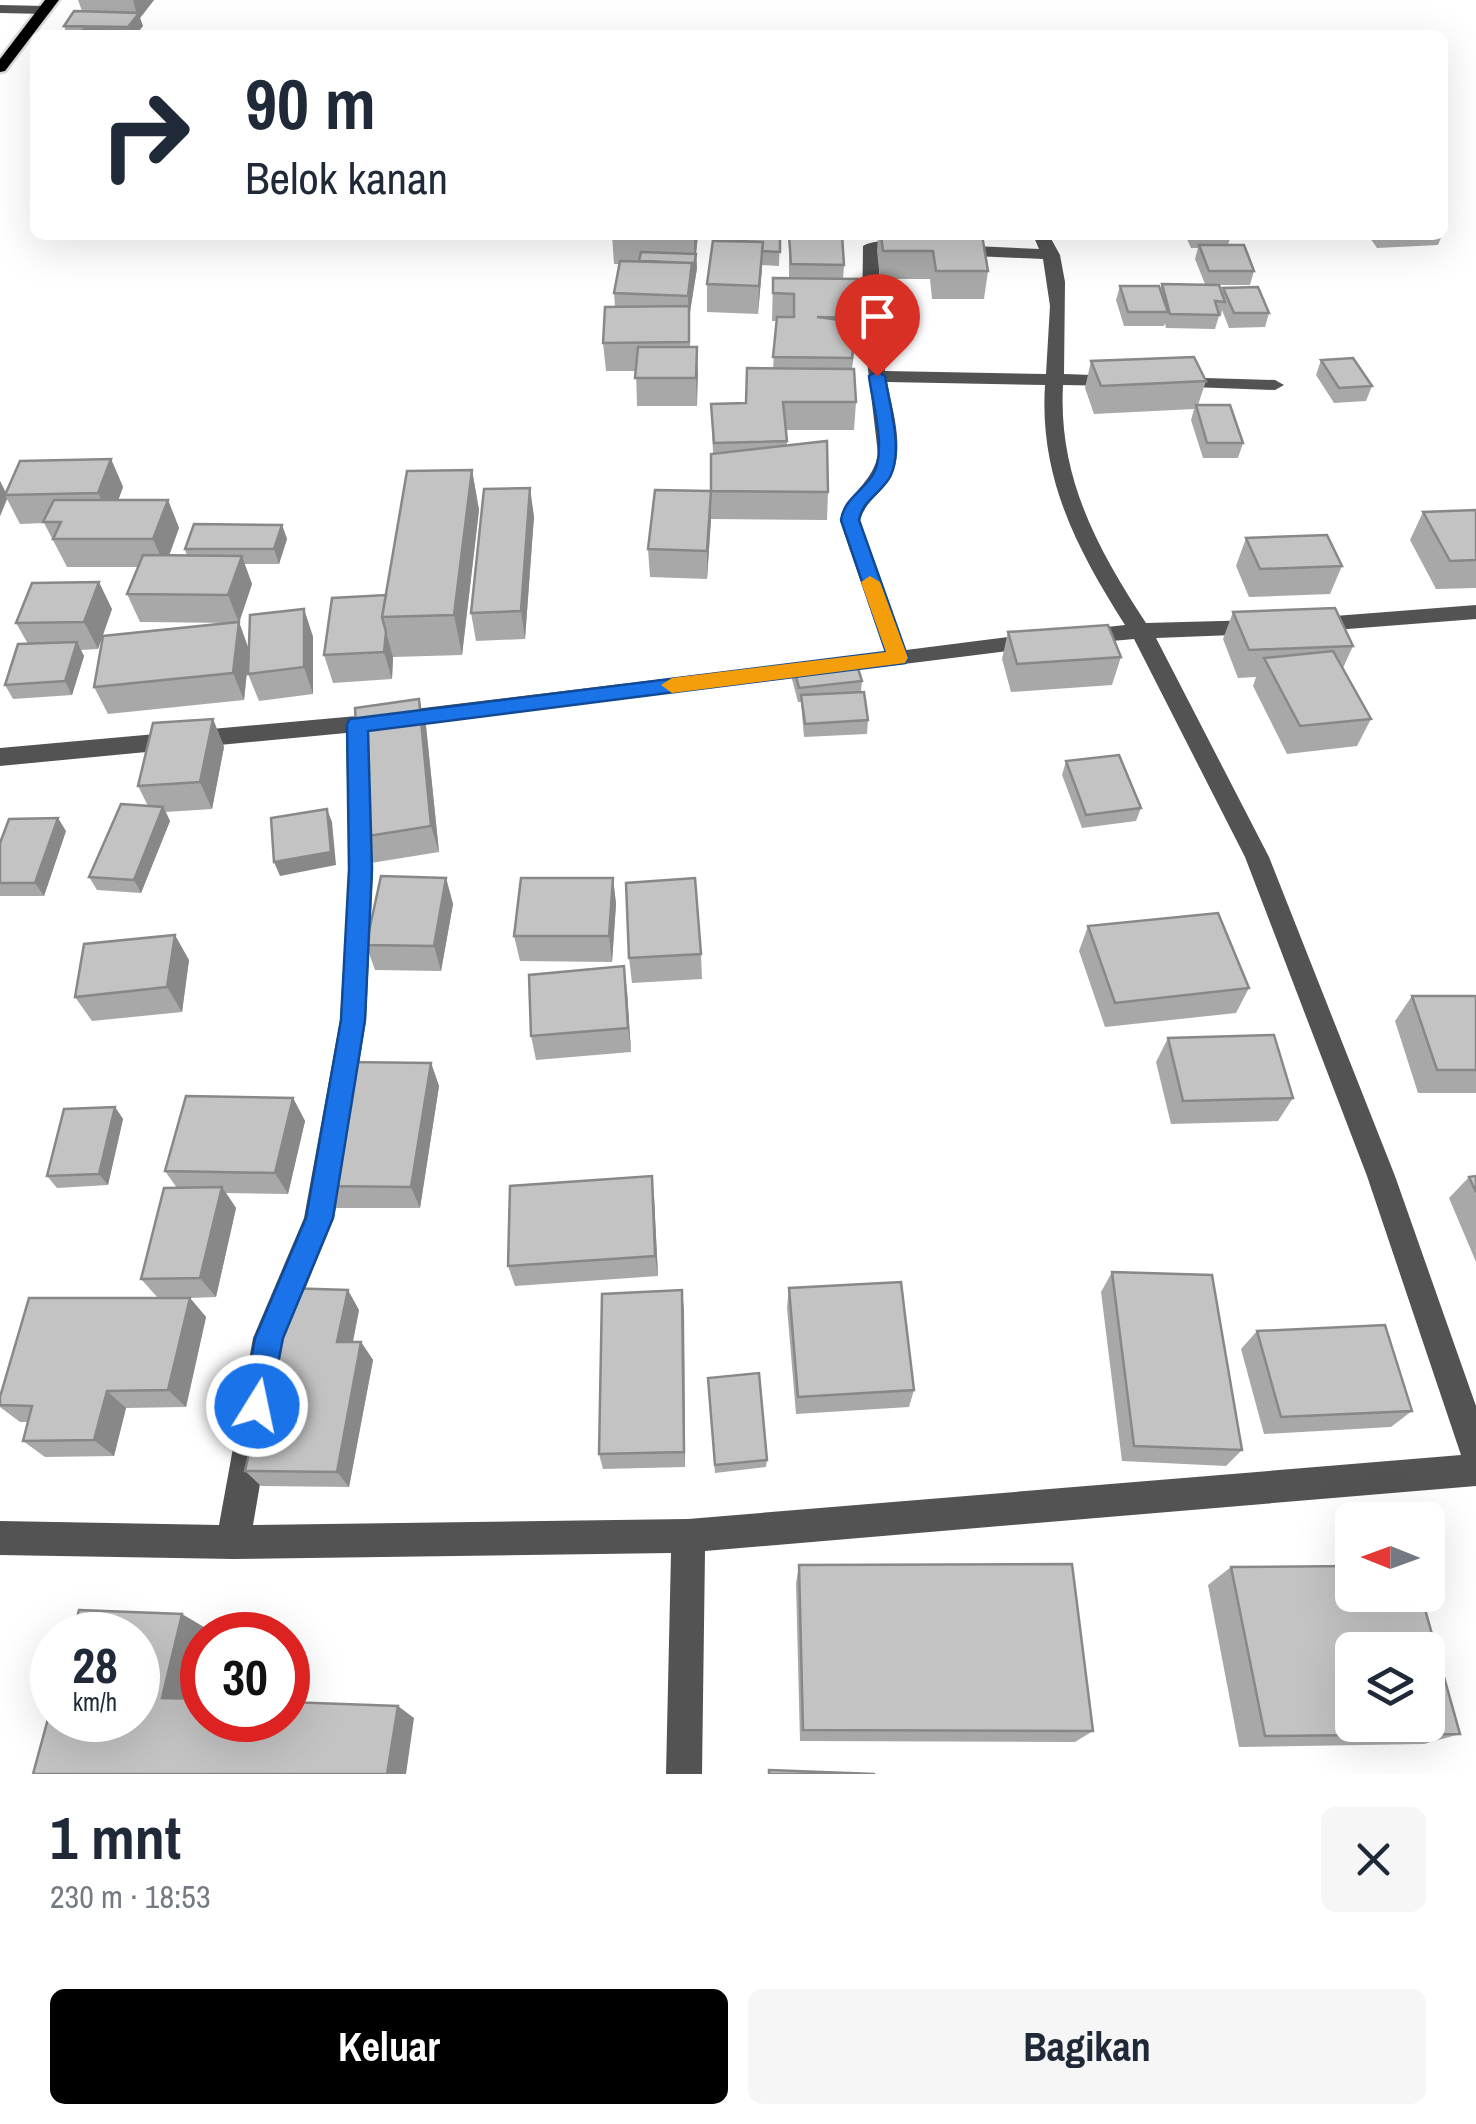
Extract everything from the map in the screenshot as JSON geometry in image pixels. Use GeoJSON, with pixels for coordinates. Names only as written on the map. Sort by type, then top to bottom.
{"type":"FeatureCollection","features":[{"type":"Feature","properties":{"kind":"main road"},"geometry":{"type":"LineString","coordinates":[[0,68],[48,5]]}},
{"type":"Feature","properties":{"kind":"street"},"geometry":{"type":"LineString","coordinates":[[0,9],[48,5]]}},
{"type":"Feature","properties":{"kind":"street"},"geometry":{"type":"LineString","coordinates":[[898,658],[850,520],[852,508],[881,477],[888,460],[871,318],[870,240],[1052,255]]}},
{"type":"Feature","properties":{"kind":"street"},"geometry":{"type":"LineString","coordinates":[[1044,240],[1052,255],[1061,306],[1053,430],[1060,478],[1083,536],[1159,660],[1257,858],[1381,1176],[1476,1452]]}},
{"type":"Feature","properties":{"kind":"street"},"geometry":{"type":"LineString","coordinates":[[877,376],[1275,385]]}},
{"type":"Feature","properties":{"kind":"street"},"geometry":{"type":"LineString","coordinates":[[0,757],[357,724],[1140,631],[1286,626],[1476,612]]}},
{"type":"Feature","properties":{"kind":"street"},"geometry":{"type":"LineString","coordinates":[[233,1542],[269,1338],[319,1218],[353,1020],[361,869],[357,724]]}},
{"type":"Feature","properties":{"kind":"street"},"geometry":{"type":"LineString","coordinates":[[0,1538],[233,1542],[688,1536],[1476,1470]]}},
{"type":"Feature","properties":{"kind":"street"},"geometry":{"type":"LineString","coordinates":[[684,1774],[688,1536]]}},
{"type":"Feature","properties":{"kind":"building"},"geometry":{"type":"Polygon","coordinates":[[[74,11],[139,13],[128,27],[64,26],[74,11]]]}},
{"type":"Feature","properties":{"kind":"building"},"geometry":{"type":"Polygon","coordinates":[[[713,240],[763,242],[759,286],[707,284],[713,240]]]}},
{"type":"Feature","properties":{"kind":"building"},"geometry":{"type":"Polygon","coordinates":[[[780,240],[780,252],[762,251],[763,242],[716,241],[780,240]]]}},
{"type":"Feature","properties":{"kind":"building"},"geometry":{"type":"Polygon","coordinates":[[[789,240],[842,240],[844,265],[791,264],[789,240]]]}},
{"type":"Feature","properties":{"kind":"building"},"geometry":{"type":"Polygon","coordinates":[[[882,240],[983,240],[988,271],[936,271],[933,251],[883,251],[882,240]]]}},
{"type":"Feature","properties":{"kind":"building"},"geometry":{"type":"Polygon","coordinates":[[[1199,245],[1244,245],[1254,271],[1209,271],[1199,245]]]}},
{"type":"Feature","properties":{"kind":"building"},"geometry":{"type":"Polygon","coordinates":[[[641,252],[696,254],[693,273],[692,263],[639,261],[641,252]]]}},
{"type":"Feature","properties":{"kind":"building"},"geometry":{"type":"Polygon","coordinates":[[[620,261],[692,263],[688,296],[614,293],[620,261]]]}},
{"type":"Feature","properties":{"kind":"building"},"geometry":{"type":"Polygon","coordinates":[[[773,278],[859,279],[861,318],[817,317],[856,322],[852,358],[773,357],[777,317],[794,317],[794,294],[773,293],[773,278]]]}},
{"type":"Feature","properties":{"kind":"building"},"geometry":{"type":"Polygon","coordinates":[[[1162,284],[1219,285],[1225,302],[1215,301],[1219,315],[1170,314],[1162,284]]]}},
{"type":"Feature","properties":{"kind":"building"},"geometry":{"type":"Polygon","coordinates":[[[1120,286],[1159,286],[1168,312],[1128,312],[1120,286]]]}},
{"type":"Feature","properties":{"kind":"building"},"geometry":{"type":"Polygon","coordinates":[[[1258,287],[1269,313],[1234,313],[1223,288],[1258,287]]]}},
{"type":"Feature","properties":{"kind":"building"},"geometry":{"type":"Polygon","coordinates":[[[689,306],[689,342],[603,343],[605,307],[689,306]]]}},
{"type":"Feature","properties":{"kind":"building"},"geometry":{"type":"Polygon","coordinates":[[[638,347],[697,347],[696,378],[635,378],[638,347]]]}},
{"type":"Feature","properties":{"kind":"building"},"geometry":{"type":"Polygon","coordinates":[[[1194,357],[1206,381],[1101,386],[1091,361],[1194,357]]]}},
{"type":"Feature","properties":{"kind":"building"},"geometry":{"type":"Polygon","coordinates":[[[1353,358],[1372,386],[1339,388],[1321,360],[1353,358]]]}},
{"type":"Feature","properties":{"kind":"building"},"geometry":{"type":"Polygon","coordinates":[[[747,368],[854,369],[856,402],[783,402],[787,441],[714,443],[711,404],[746,403],[747,368]]]}},
{"type":"Feature","properties":{"kind":"building"},"geometry":{"type":"Polygon","coordinates":[[[1196,405],[1230,405],[1243,443],[1207,443],[1196,405]]]}},
{"type":"Feature","properties":{"kind":"building"},"geometry":{"type":"Polygon","coordinates":[[[827,441],[828,492],[711,491],[711,454],[827,441]]]}},
{"type":"Feature","properties":{"kind":"building"},"geometry":{"type":"Polygon","coordinates":[[[111,459],[98,493],[5,495],[20,461],[111,459]]]}},
{"type":"Feature","properties":{"kind":"building"},"geometry":{"type":"Polygon","coordinates":[[[472,470],[454,615],[382,617],[407,471],[472,470]]]}},
{"type":"Feature","properties":{"kind":"building"},"geometry":{"type":"Polygon","coordinates":[[[530,488],[521,611],[471,613],[484,489],[530,488]]]}},
{"type":"Feature","properties":{"kind":"building"},"geometry":{"type":"Polygon","coordinates":[[[655,490],[711,491],[707,551],[648,549],[655,490]]]}},
{"type":"Feature","properties":{"kind":"building"},"geometry":{"type":"Polygon","coordinates":[[[54,500],[168,500],[153,539],[53,539],[61,522],[43,522],[54,500]]]}},
{"type":"Feature","properties":{"kind":"building"},"geometry":{"type":"Polygon","coordinates":[[[1476,510],[1476,560],[1450,561],[1423,512],[1476,510]]]}},
{"type":"Feature","properties":{"kind":"building"},"geometry":{"type":"Polygon","coordinates":[[[194,524],[282,525],[274,549],[185,549],[194,524]]]}},
{"type":"Feature","properties":{"kind":"building"},"geometry":{"type":"Polygon","coordinates":[[[1327,535],[1342,566],[1260,569],[1246,538],[1327,535]]]}},
{"type":"Feature","properties":{"kind":"building"},"geometry":{"type":"Polygon","coordinates":[[[143,555],[242,556],[228,595],[127,594],[143,555]]]}},
{"type":"Feature","properties":{"kind":"building"},"geometry":{"type":"Polygon","coordinates":[[[99,582],[84,622],[16,623],[32,583],[99,582]]]}},
{"type":"Feature","properties":{"kind":"building"},"geometry":{"type":"Polygon","coordinates":[[[386,595],[382,617],[386,632],[384,652],[324,655],[332,598],[386,595]]]}},
{"type":"Feature","properties":{"kind":"building"},"geometry":{"type":"Polygon","coordinates":[[[1335,608],[1353,646],[1249,650],[1233,612],[1335,608]]]}},
{"type":"Feature","properties":{"kind":"building"},"geometry":{"type":"Polygon","coordinates":[[[304,609],[304,667],[248,674],[250,615],[304,609]]]}},
{"type":"Feature","properties":{"kind":"building"},"geometry":{"type":"Polygon","coordinates":[[[239,622],[233,673],[94,687],[103,636],[239,622]]]}},
{"type":"Feature","properties":{"kind":"building"},"geometry":{"type":"Polygon","coordinates":[[[1108,625],[1121,657],[1017,664],[1008,632],[1108,625]]]}},
{"type":"Feature","properties":{"kind":"building"},"geometry":{"type":"Polygon","coordinates":[[[77,642],[65,681],[5,685],[18,644],[77,642]]]}},
{"type":"Feature","properties":{"kind":"building"},"geometry":{"type":"Polygon","coordinates":[[[1333,651],[1371,719],[1300,726],[1264,658],[1333,651]]]}},
{"type":"Feature","properties":{"kind":"building"},"geometry":{"type":"Polygon","coordinates":[[[855,659],[862,681],[799,688],[793,665],[855,659]]]}},
{"type":"Feature","properties":{"kind":"building"},"geometry":{"type":"Polygon","coordinates":[[[864,692],[868,720],[805,724],[801,695],[864,692]]]}},
{"type":"Feature","properties":{"kind":"building"},"geometry":{"type":"Polygon","coordinates":[[[419,699],[431,826],[362,837],[355,708],[419,699]]]}},
{"type":"Feature","properties":{"kind":"building"},"geometry":{"type":"Polygon","coordinates":[[[213,719],[200,782],[138,786],[153,723],[213,719]]]}},
{"type":"Feature","properties":{"kind":"building"},"geometry":{"type":"Polygon","coordinates":[[[1119,755],[1141,808],[1086,815],[1066,761],[1119,755]]]}},
{"type":"Feature","properties":{"kind":"building"},"geometry":{"type":"Polygon","coordinates":[[[121,804],[163,807],[134,880],[89,877],[121,804]]]}},
{"type":"Feature","properties":{"kind":"building"},"geometry":{"type":"Polygon","coordinates":[[[327,809],[331,852],[274,862],[271,818],[327,809]]]}},
{"type":"Feature","properties":{"kind":"building"},"geometry":{"type":"Polygon","coordinates":[[[58,818],[35,883],[0,883],[0,843],[9,819],[58,818]]]}},
{"type":"Feature","properties":{"kind":"building"},"geometry":{"type":"Polygon","coordinates":[[[381,876],[446,878],[434,946],[366,945],[381,876]]]}},
{"type":"Feature","properties":{"kind":"building"},"geometry":{"type":"Polygon","coordinates":[[[521,878],[613,878],[609,936],[514,936],[521,878]]]}},
{"type":"Feature","properties":{"kind":"building"},"geometry":{"type":"Polygon","coordinates":[[[695,878],[701,954],[629,958],[626,883],[695,878]]]}},
{"type":"Feature","properties":{"kind":"building"},"geometry":{"type":"Polygon","coordinates":[[[1218,913],[1249,988],[1115,1003],[1088,926],[1218,913]]]}},
{"type":"Feature","properties":{"kind":"building"},"geometry":{"type":"Polygon","coordinates":[[[175,935],[167,987],[75,997],[84,944],[175,935]]]}},
{"type":"Feature","properties":{"kind":"building"},"geometry":{"type":"Polygon","coordinates":[[[624,966],[628,1028],[531,1036],[529,975],[624,966]]]}},
{"type":"Feature","properties":{"kind":"building"},"geometry":{"type":"Polygon","coordinates":[[[1412,996],[1476,996],[1476,1070],[1437,1070],[1412,996]]]}},
{"type":"Feature","properties":{"kind":"building"},"geometry":{"type":"Polygon","coordinates":[[[1274,1035],[1293,1098],[1183,1101],[1168,1038],[1274,1035]]]}},
{"type":"Feature","properties":{"kind":"building"},"geometry":{"type":"Polygon","coordinates":[[[347,1062],[431,1063],[411,1187],[321,1186],[347,1062]]]}},
{"type":"Feature","properties":{"kind":"building"},"geometry":{"type":"Polygon","coordinates":[[[186,1096],[293,1098],[275,1173],[165,1171],[186,1096]]]}},
{"type":"Feature","properties":{"kind":"building"},"geometry":{"type":"Polygon","coordinates":[[[115,1107],[99,1174],[47,1176],[64,1109],[115,1107]]]}},
{"type":"Feature","properties":{"kind":"building"},"geometry":{"type":"Polygon","coordinates":[[[652,1176],[655,1256],[508,1266],[510,1186],[652,1176]]]}},
{"type":"Feature","properties":{"kind":"building"},"geometry":{"type":"Polygon","coordinates":[[[222,1187],[200,1278],[141,1279],[164,1188],[222,1187]]]}},
{"type":"Feature","properties":{"kind":"building"},"geometry":{"type":"Polygon","coordinates":[[[1112,1272],[1212,1275],[1242,1450],[1134,1446],[1112,1272]]]}},
{"type":"Feature","properties":{"kind":"building"},"geometry":{"type":"Polygon","coordinates":[[[901,1282],[914,1390],[798,1397],[789,1288],[901,1282]]]}},
{"type":"Feature","properties":{"kind":"building"},"geometry":{"type":"Polygon","coordinates":[[[286,1288],[348,1290],[337,1342],[361,1342],[337,1472],[245,1471],[286,1288]]]}},
{"type":"Feature","properties":{"kind":"building"},"geometry":{"type":"Polygon","coordinates":[[[682,1290],[684,1452],[599,1454],[602,1294],[682,1290]]]}},
{"type":"Feature","properties":{"kind":"building"},"geometry":{"type":"Polygon","coordinates":[[[29,1298],[190,1298],[168,1390],[107,1391],[94,1440],[23,1441],[32,1406],[0,1405],[0,1397],[29,1298]]]}},
{"type":"Feature","properties":{"kind":"building"},"geometry":{"type":"Polygon","coordinates":[[[1385,1325],[1412,1411],[1281,1417],[1257,1331],[1385,1325]]]}},
{"type":"Feature","properties":{"kind":"building"},"geometry":{"type":"Polygon","coordinates":[[[759,1373],[767,1460],[715,1465],[708,1378],[759,1373]]]}},
{"type":"Feature","properties":{"kind":"building"},"geometry":{"type":"Polygon","coordinates":[[[1072,1564],[1093,1731],[803,1730],[799,1565],[1072,1564]]]}},
{"type":"Feature","properties":{"kind":"building"},"geometry":{"type":"Polygon","coordinates":[[[1335,1566],[1335,1612],[1426,1612],[1431,1632],[1335,1632],[1335,1735],[1265,1736],[1231,1567],[1335,1566]]]}},
{"type":"Feature","properties":{"kind":"building"},"geometry":{"type":"Polygon","coordinates":[[[160,1613],[180,1614],[162,1698],[180,1698],[180,1742],[310,1742],[310,1703],[398,1706],[387,1774],[33,1774],[42,1742],[160,1742],[160,1613]]]}},
{"type":"Feature","properties":{"kind":"building"},"geometry":{"type":"Polygon","coordinates":[[[1445,1681],[1460,1734],[1445,1734],[1445,1681]]]}},
{"type":"Feature","properties":{"kind":"building"},"geometry":{"type":"Polygon","coordinates":[[[769,1770],[875,1774],[769,1774],[769,1770]]]}},
{"type":"Feature","properties":{"kind":"slow traffic"},"geometry":{"type":"LineString","coordinates":[[672,685],[898,658],[870,582]]}},
{"type":"Feature","properties":{"kind":"route"},"geometry":{"type":"LineString","coordinates":[[257,1406],[269,1338],[319,1218],[353,1020],[361,869],[357,724],[898,658],[850,520],[856,501],[881,477],[888,460],[877,376]]}}]}
